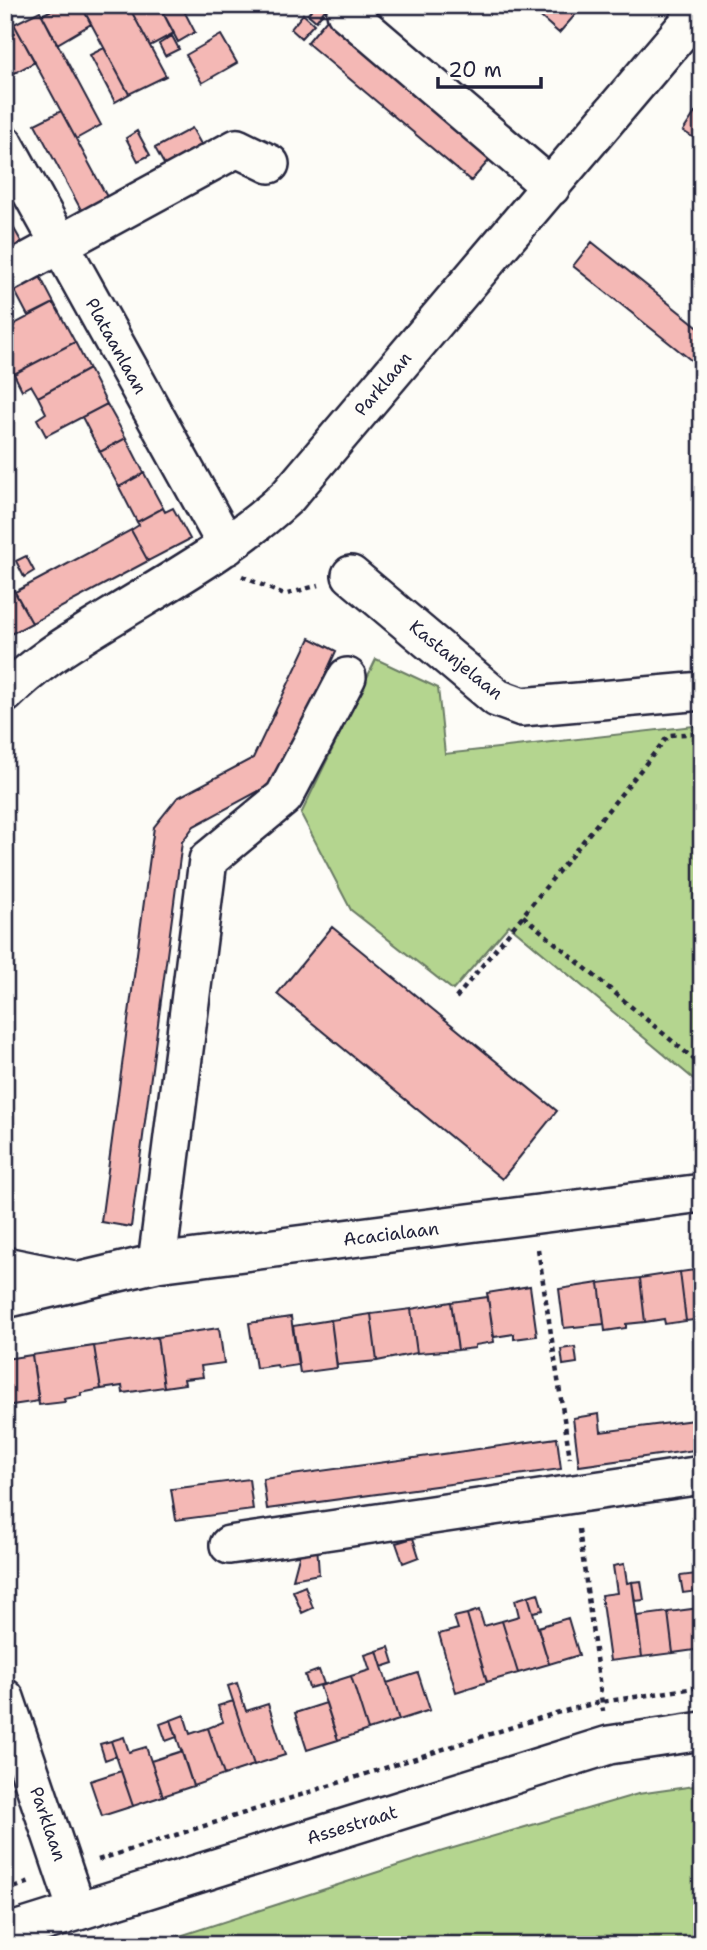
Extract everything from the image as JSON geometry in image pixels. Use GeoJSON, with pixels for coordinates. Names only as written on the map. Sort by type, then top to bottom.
{"type":"FeatureCollection","features":[{"type":"Feature","properties":{"kind":"street","name":"Parklaan"},"geometry":{"type":"LineString","coordinates":[[5,694],[50,654],[221,550],[260,522],[288,496],[699,9]]}},
{"type":"Feature","properties":{"kind":"street"},"geometry":{"type":"LineString","coordinates":[[346,12],[551,187]]}},
{"type":"Feature","properties":{"kind":"street","name":"Plataanlaan"},"geometry":{"type":"LineString","coordinates":[[5,145],[221,550]]}},
{"type":"Feature","properties":{"kind":"street"},"geometry":{"type":"LineString","coordinates":[[5,274],[237,148],[270,164]]}},
{"type":"Feature","properties":{"kind":"street","name":"Kastanjelaan"},"geometry":{"type":"LineString","coordinates":[[351,575],[497,698],[522,707],[702,691]]}},
{"type":"Feature","properties":{"kind":"street"},"geometry":{"type":"LineString","coordinates":[[157,1263],[208,860],[284,797],[347,677]]}},
{"type":"Feature","properties":{"kind":"street","name":"Acacialaan"},"geometry":{"type":"LineString","coordinates":[[5,1299],[157,1263],[702,1193]]}},
{"type":"Feature","properties":{"kind":"street","name":"Acacialaan"},"geometry":{"type":"LineString","coordinates":[[5,1266],[81,1281]]}},
{"type":"Feature","properties":{"kind":"street"},"geometry":{"type":"LineString","coordinates":[[229,1545],[702,1475]]}},
{"type":"Feature","properties":{"kind":"street","name":"Parklaan"},"geometry":{"type":"LineString","coordinates":[[5,1698],[77,1910]]}},
{"type":"Feature","properties":{"kind":"street","name":"Assestraat"},"geometry":{"type":"LineString","coordinates":[[5,1934],[609,1745],[702,1731]]}},
{"type":"Feature","properties":{"kind":"path"},"geometry":{"type":"LineString","coordinates":[[221,550],[248,580],[285,595],[351,575]]}},
{"type":"Feature","properties":{"kind":"path"},"geometry":{"type":"LineString","coordinates":[[456,998],[669,735],[702,733]]}},
{"type":"Feature","properties":{"kind":"path"},"geometry":{"type":"LineString","coordinates":[[523,916],[702,1066]]}},
{"type":"Feature","properties":{"kind":"path"},"geometry":{"type":"LineString","coordinates":[[521,1217],[540,1252],[609,1745]]}},
{"type":"Feature","properties":{"kind":"path"},"geometry":{"type":"LineString","coordinates":[[5,1891],[556,1713],[601,1702],[702,1687]]}},
{"type":"Feature","properties":{"kind":"green space"},"geometry":{"type":"Polygon","coordinates":[[[376,659],[438,688],[445,754],[702,725],[702,1086],[509,925],[453,990],[351,910],[301,814],[376,659]]]}},
{"type":"Feature","properties":{"kind":"green space"},"geometry":{"type":"Polygon","coordinates":[[[702,1785],[702,1945],[152,1945],[443,1851],[638,1794],[702,1785]]]}},
{"type":"Feature","properties":{"kind":"building"},"geometry":{"type":"Polygon","coordinates":[[[61,5],[81,5],[91,24],[57,44],[42,15],[61,5]]]}},
{"type":"Feature","properties":{"kind":"building"},"geometry":{"type":"Polygon","coordinates":[[[81,5],[128,5],[166,76],[129,94],[81,5]]]}},
{"type":"Feature","properties":{"kind":"building"},"geometry":{"type":"Polygon","coordinates":[[[128,5],[159,5],[174,33],[150,46],[128,5]]]}},
{"type":"Feature","properties":{"kind":"building"},"geometry":{"type":"Polygon","coordinates":[[[159,5],[181,5],[195,32],[178,42],[159,5]]]}},
{"type":"Feature","properties":{"kind":"building"},"geometry":{"type":"Polygon","coordinates":[[[315,5],[329,5],[316,21],[308,14],[315,5]]]}},
{"type":"Feature","properties":{"kind":"building"},"geometry":{"type":"Polygon","coordinates":[[[541,5],[584,5],[559,33],[535,12],[541,5]]]}},
{"type":"Feature","properties":{"kind":"building"},"geometry":{"type":"Polygon","coordinates":[[[40,11],[101,125],[76,139],[14,24],[40,11]]]}},
{"type":"Feature","properties":{"kind":"building"},"geometry":{"type":"Polygon","coordinates":[[[303,14],[314,24],[301,38],[291,29],[303,14]]]}},
{"type":"Feature","properties":{"kind":"building"},"geometry":{"type":"Polygon","coordinates":[[[327,19],[492,157],[471,181],[307,43],[327,19]]]}},
{"type":"Feature","properties":{"kind":"building"},"geometry":{"type":"Polygon","coordinates":[[[14,24],[35,62],[9,76],[5,69],[5,29],[14,24]]]}},
{"type":"Feature","properties":{"kind":"building"},"geometry":{"type":"Polygon","coordinates":[[[221,35],[237,63],[202,83],[186,55],[221,35]]]}},
{"type":"Feature","properties":{"kind":"building"},"geometry":{"type":"Polygon","coordinates":[[[172,36],[179,49],[165,56],[159,44],[172,36]]]}},
{"type":"Feature","properties":{"kind":"building"},"geometry":{"type":"Polygon","coordinates":[[[104,48],[129,94],[115,102],[90,55],[104,48]]]}},
{"type":"Feature","properties":{"kind":"building"},"geometry":{"type":"Polygon","coordinates":[[[702,102],[702,143],[683,131],[702,102]]]}},
{"type":"Feature","properties":{"kind":"building"},"geometry":{"type":"Polygon","coordinates":[[[61,111],[113,208],[87,221],[35,124],[61,111]]]}},
{"type":"Feature","properties":{"kind":"building"},"geometry":{"type":"Polygon","coordinates":[[[192,128],[206,153],[169,173],[155,148],[192,128]]]}},
{"type":"Feature","properties":{"kind":"building"},"geometry":{"type":"Polygon","coordinates":[[[137,131],[150,155],[138,161],[126,138],[137,131]]]}},
{"type":"Feature","properties":{"kind":"building"},"geometry":{"type":"Polygon","coordinates":[[[5,213],[29,255],[5,269],[5,213]]]}},
{"type":"Feature","properties":{"kind":"building"},"geometry":{"type":"Polygon","coordinates":[[[592,242],[702,330],[702,369],[573,266],[592,242]]]}},
{"type":"Feature","properties":{"kind":"building"},"geometry":{"type":"Polygon","coordinates":[[[34,265],[54,303],[28,316],[8,278],[34,265]]]}},
{"type":"Feature","properties":{"kind":"building"},"geometry":{"type":"Polygon","coordinates":[[[54,303],[75,342],[14,374],[5,358],[5,329],[54,303]]]}},
{"type":"Feature","properties":{"kind":"building"},"geometry":{"type":"Polygon","coordinates":[[[75,342],[89,369],[38,397],[31,385],[22,390],[14,374],[75,342]]]}},
{"type":"Feature","properties":{"kind":"building"},"geometry":{"type":"Polygon","coordinates":[[[89,369],[107,404],[46,436],[37,419],[46,413],[38,397],[89,369]]]}},
{"type":"Feature","properties":{"kind":"building"},"geometry":{"type":"Polygon","coordinates":[[[107,404],[126,438],[100,452],[82,417],[107,404]]]}},
{"type":"Feature","properties":{"kind":"building"},"geometry":{"type":"Polygon","coordinates":[[[126,438],[144,473],[119,487],[100,452],[126,438]]]}},
{"type":"Feature","properties":{"kind":"building"},"geometry":{"type":"Polygon","coordinates":[[[144,473],[163,508],[137,522],[119,487],[144,473]]]}},
{"type":"Feature","properties":{"kind":"building"},"geometry":{"type":"Polygon","coordinates":[[[163,508],[165,512],[173,508],[190,539],[148,561],[131,530],[139,525],[137,522],[163,508]]]}},
{"type":"Feature","properties":{"kind":"building"},"geometry":{"type":"Polygon","coordinates":[[[131,530],[148,561],[32,623],[15,592],[131,530]]]}},
{"type":"Feature","properties":{"kind":"building"},"geometry":{"type":"Polygon","coordinates":[[[26,556],[34,571],[24,577],[16,561],[26,556]]]}},
{"type":"Feature","properties":{"kind":"building"},"geometry":{"type":"Polygon","coordinates":[[[9,582],[32,623],[7,636],[5,584],[9,582]]]}},
{"type":"Feature","properties":{"kind":"building"},"geometry":{"type":"Polygon","coordinates":[[[310,638],[336,651],[277,781],[194,826],[182,842],[131,1227],[101,1222],[154,827],[177,798],[253,758],[310,638]]]}},
{"type":"Feature","properties":{"kind":"building"},"geometry":{"type":"Polygon","coordinates":[[[332,927],[557,1111],[502,1179],[277,994],[332,927]]]}},
{"type":"Feature","properties":{"kind":"building"},"geometry":{"type":"Polygon","coordinates":[[[702,1269],[702,1319],[686,1321],[680,1272],[702,1269]]]}},
{"type":"Feature","properties":{"kind":"building"},"geometry":{"type":"Polygon","coordinates":[[[680,1272],[686,1321],[665,1324],[664,1319],[645,1322],[640,1278],[680,1272]]]}},
{"type":"Feature","properties":{"kind":"building"},"geometry":{"type":"Polygon","coordinates":[[[640,1278],[645,1322],[626,1324],[626,1328],[605,1331],[599,1283],[640,1278]]]}},
{"type":"Feature","properties":{"kind":"building"},"geometry":{"type":"Polygon","coordinates":[[[599,1283],[604,1324],[564,1328],[559,1289],[599,1283]]]}},
{"type":"Feature","properties":{"kind":"building"},"geometry":{"type":"Polygon","coordinates":[[[530,1286],[537,1336],[514,1339],[514,1334],[494,1337],[487,1293],[530,1286]]]}},
{"type":"Feature","properties":{"kind":"building"},"geometry":{"type":"Polygon","coordinates":[[[488,1297],[494,1342],[458,1350],[451,1302],[488,1297]]]}},
{"type":"Feature","properties":{"kind":"building"},"geometry":{"type":"Polygon","coordinates":[[[451,1302],[458,1350],[417,1353],[411,1309],[451,1302]]]}},
{"type":"Feature","properties":{"kind":"building"},"geometry":{"type":"Polygon","coordinates":[[[411,1309],[417,1353],[377,1361],[371,1314],[411,1309]]]}},
{"type":"Feature","properties":{"kind":"building"},"geometry":{"type":"Polygon","coordinates":[[[371,1314],[377,1361],[337,1365],[331,1320],[371,1314]]]}},
{"type":"Feature","properties":{"kind":"building"},"geometry":{"type":"Polygon","coordinates":[[[291,1317],[298,1365],[256,1368],[249,1323],[291,1317]]]}},
{"type":"Feature","properties":{"kind":"building"},"geometry":{"type":"Polygon","coordinates":[[[331,1320],[337,1368],[300,1373],[293,1326],[331,1320]]]}},
{"type":"Feature","properties":{"kind":"building"},"geometry":{"type":"Polygon","coordinates":[[[219,1328],[224,1363],[201,1366],[203,1377],[184,1379],[185,1384],[164,1387],[157,1337],[219,1328]]]}},
{"type":"Feature","properties":{"kind":"building"},"geometry":{"type":"Polygon","coordinates":[[[157,1337],[164,1387],[123,1393],[122,1386],[101,1389],[94,1346],[157,1337]]]}},
{"type":"Feature","properties":{"kind":"building"},"geometry":{"type":"Polygon","coordinates":[[[94,1346],[101,1389],[64,1399],[65,1402],[39,1405],[32,1355],[94,1346]]]}},
{"type":"Feature","properties":{"kind":"building"},"geometry":{"type":"Polygon","coordinates":[[[575,1347],[577,1363],[563,1365],[561,1349],[575,1347]]]}},
{"type":"Feature","properties":{"kind":"building"},"geometry":{"type":"Polygon","coordinates":[[[32,1355],[39,1401],[5,1406],[5,1359],[32,1355]]]}},
{"type":"Feature","properties":{"kind":"building"},"geometry":{"type":"Polygon","coordinates":[[[599,1414],[601,1432],[702,1419],[702,1449],[579,1466],[573,1418],[599,1414]]]}},
{"type":"Feature","properties":{"kind":"building"},"geometry":{"type":"Polygon","coordinates":[[[557,1438],[561,1469],[267,1509],[263,1479],[557,1438]]]}},
{"type":"Feature","properties":{"kind":"building"},"geometry":{"type":"Polygon","coordinates":[[[249,1479],[253,1510],[176,1520],[171,1489],[249,1479]]]}},
{"type":"Feature","properties":{"kind":"building"},"geometry":{"type":"Polygon","coordinates":[[[413,1538],[419,1557],[403,1563],[396,1543],[413,1538]]]}},
{"type":"Feature","properties":{"kind":"building"},"geometry":{"type":"Polygon","coordinates":[[[317,1544],[319,1574],[293,1579],[302,1545],[317,1544]]]}},
{"type":"Feature","properties":{"kind":"building"},"geometry":{"type":"Polygon","coordinates":[[[624,1564],[627,1583],[632,1582],[642,1657],[610,1661],[601,1595],[617,1593],[613,1566],[624,1564]]]}},
{"type":"Feature","properties":{"kind":"building"},"geometry":{"type":"Polygon","coordinates":[[[696,1574],[702,1574],[702,1620],[698,1591],[696,1574]]]}},
{"type":"Feature","properties":{"kind":"building"},"geometry":{"type":"Polygon","coordinates":[[[696,1574],[698,1591],[683,1593],[680,1576],[696,1574]]]}},
{"type":"Feature","properties":{"kind":"building"},"geometry":{"type":"Polygon","coordinates":[[[641,1581],[644,1600],[635,1601],[632,1582],[641,1581]]]}},
{"type":"Feature","properties":{"kind":"building"},"geometry":{"type":"Polygon","coordinates":[[[305,1586],[313,1608],[302,1613],[293,1591],[305,1586]]]}},
{"type":"Feature","properties":{"kind":"building"},"geometry":{"type":"Polygon","coordinates":[[[538,1593],[543,1610],[533,1612],[528,1596],[538,1593]]]}},
{"type":"Feature","properties":{"kind":"building"},"geometry":{"type":"Polygon","coordinates":[[[528,1596],[549,1664],[518,1673],[502,1621],[519,1616],[515,1600],[528,1596]]]}},
{"type":"Feature","properties":{"kind":"building"},"geometry":{"type":"Polygon","coordinates":[[[700,1608],[702,1649],[673,1653],[668,1612],[700,1608]]]}},
{"type":"Feature","properties":{"kind":"building"},"geometry":{"type":"Polygon","coordinates":[[[479,1610],[484,1626],[502,1621],[518,1673],[487,1682],[467,1614],[479,1610]]]}},
{"type":"Feature","properties":{"kind":"building"},"geometry":{"type":"Polygon","coordinates":[[[668,1612],[673,1653],[642,1657],[637,1616],[668,1612]]]}},
{"type":"Feature","properties":{"kind":"building"},"geometry":{"type":"Polygon","coordinates":[[[467,1614],[487,1682],[456,1692],[439,1634],[458,1629],[454,1617],[467,1614]]]}},
{"type":"Feature","properties":{"kind":"building"},"geometry":{"type":"Polygon","coordinates":[[[568,1618],[579,1655],[549,1664],[538,1627],[568,1618]]]}},
{"type":"Feature","properties":{"kind":"building"},"geometry":{"type":"Polygon","coordinates":[[[389,1647],[394,1663],[382,1667],[377,1651],[389,1647]]]}},
{"type":"Feature","properties":{"kind":"building"},"geometry":{"type":"Polygon","coordinates":[[[377,1651],[399,1720],[368,1730],[351,1676],[370,1670],[365,1655],[377,1651]]]}},
{"type":"Feature","properties":{"kind":"building"},"geometry":{"type":"Polygon","coordinates":[[[319,1670],[324,1684],[309,1688],[305,1675],[319,1670]]]}},
{"type":"Feature","properties":{"kind":"building"},"geometry":{"type":"Polygon","coordinates":[[[418,1673],[430,1710],[399,1720],[387,1683],[418,1673]]]}},
{"type":"Feature","properties":{"kind":"building"},"geometry":{"type":"Polygon","coordinates":[[[351,1676],[368,1730],[338,1740],[320,1686],[351,1676]]]}},
{"type":"Feature","properties":{"kind":"building"},"geometry":{"type":"Polygon","coordinates":[[[237,1683],[246,1711],[268,1704],[285,1755],[254,1765],[228,1686],[237,1683]]]}},
{"type":"Feature","properties":{"kind":"building"},"geometry":{"type":"Polygon","coordinates":[[[233,1701],[254,1765],[224,1775],[208,1728],[223,1722],[218,1706],[233,1701]]]}},
{"type":"Feature","properties":{"kind":"building"},"geometry":{"type":"Polygon","coordinates":[[[326,1703],[338,1740],[307,1750],[295,1713],[326,1703]]]}},
{"type":"Feature","properties":{"kind":"building"},"geometry":{"type":"Polygon","coordinates":[[[184,1715],[190,1734],[208,1728],[224,1775],[193,1786],[171,1720],[184,1715]]]}},
{"type":"Feature","properties":{"kind":"building"},"geometry":{"type":"Polygon","coordinates":[[[171,1720],[177,1737],[166,1741],[160,1724],[171,1720]]]}},
{"type":"Feature","properties":{"kind":"building"},"geometry":{"type":"Polygon","coordinates":[[[124,1737],[129,1752],[146,1747],[163,1796],[133,1806],[111,1741],[124,1737]]]}},
{"type":"Feature","properties":{"kind":"building"},"geometry":{"type":"Polygon","coordinates":[[[111,1741],[116,1756],[105,1760],[100,1744],[111,1741]]]}},
{"type":"Feature","properties":{"kind":"building"},"geometry":{"type":"Polygon","coordinates":[[[182,1751],[193,1786],[163,1796],[151,1761],[182,1751]]]}},
{"type":"Feature","properties":{"kind":"building"},"geometry":{"type":"Polygon","coordinates":[[[121,1771],[133,1806],[102,1816],[90,1781],[121,1771]]]}}]}
